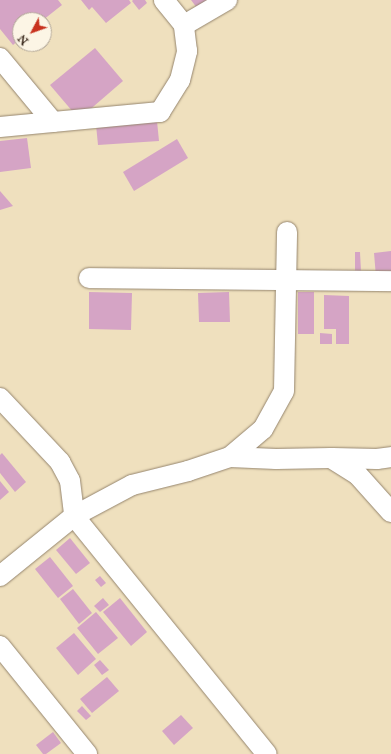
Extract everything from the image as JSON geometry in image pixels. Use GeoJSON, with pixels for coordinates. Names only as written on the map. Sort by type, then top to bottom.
{"type":"FeatureCollection","features":[{"type":"Feature","properties":{"kind":"street"},"geometry":{"type":"LineString","coordinates":[[0,127],[160,112],[180,80],[187,52],[184,25],[164,0]]}},
{"type":"Feature","properties":{"kind":"street"},"geometry":{"type":"LineString","coordinates":[[184,25],[227,0]]}},
{"type":"Feature","properties":{"kind":"street"},"geometry":{"type":"LineString","coordinates":[[0,58],[53,122]]}},
{"type":"Feature","properties":{"kind":"street"},"geometry":{"type":"LineString","coordinates":[[230,457],[263,429],[284,391],[287,232]]}},
{"type":"Feature","properties":{"kind":"street"},"geometry":{"type":"LineString","coordinates":[[89,278],[391,281]]}},
{"type":"Feature","properties":{"kind":"street"},"geometry":{"type":"LineString","coordinates":[[0,398],[60,462],[70,481],[74,516],[267,754]]}},
{"type":"Feature","properties":{"kind":"street"},"geometry":{"type":"LineString","coordinates":[[0,576],[74,516],[132,485],[188,471],[230,457],[276,459],[377,459],[391,457]]}},
{"type":"Feature","properties":{"kind":"street"},"geometry":{"type":"LineString","coordinates":[[331,458],[357,474],[391,512]]}},
{"type":"Feature","properties":{"kind":"street"},"geometry":{"type":"LineString","coordinates":[[0,646],[80,751]]}},
{"type":"Feature","properties":{"kind":"building"},"geometry":{"type":"Polygon","coordinates":[[[0,0],[58,0],[62,5],[52,13],[12,12],[12,44],[0,29],[0,0]]]}},
{"type":"Feature","properties":{"kind":"building"},"geometry":{"type":"Polygon","coordinates":[[[81,0],[129,0],[131,3],[106,23],[92,7],[89,10],[81,0]]]}},
{"type":"Feature","properties":{"kind":"building"},"geometry":{"type":"Polygon","coordinates":[[[145,0],[147,3],[139,10],[132,1],[145,0]]]}},
{"type":"Feature","properties":{"kind":"building"},"geometry":{"type":"Polygon","coordinates":[[[191,0],[207,0],[197,8],[191,0]]]}},
{"type":"Feature","properties":{"kind":"building"},"geometry":{"type":"Polygon","coordinates":[[[95,48],[123,81],[79,119],[50,85],[95,48]]]}},
{"type":"Feature","properties":{"kind":"building"},"geometry":{"type":"Polygon","coordinates":[[[157,121],[159,141],[98,145],[96,125],[157,121]]]}},
{"type":"Feature","properties":{"kind":"building"},"geometry":{"type":"Polygon","coordinates":[[[27,138],[31,168],[0,172],[0,141],[27,138]]]}},
{"type":"Feature","properties":{"kind":"building"},"geometry":{"type":"Polygon","coordinates":[[[177,139],[188,158],[134,191],[123,172],[177,139]]]}},
{"type":"Feature","properties":{"kind":"building"},"geometry":{"type":"Polygon","coordinates":[[[0,191],[13,206],[0,210],[0,191]]]}},
{"type":"Feature","properties":{"kind":"building"},"geometry":{"type":"Polygon","coordinates":[[[391,251],[391,276],[376,277],[374,253],[391,251]]]}},
{"type":"Feature","properties":{"kind":"building"},"geometry":{"type":"Polygon","coordinates":[[[355,252],[360,252],[361,271],[355,271],[355,252]]]}},
{"type":"Feature","properties":{"kind":"building"},"geometry":{"type":"Polygon","coordinates":[[[89,292],[132,293],[131,330],[89,329],[89,292]]]}},
{"type":"Feature","properties":{"kind":"building"},"geometry":{"type":"Polygon","coordinates":[[[229,292],[230,322],[199,322],[198,293],[229,292]]]}},
{"type":"Feature","properties":{"kind":"building"},"geometry":{"type":"Polygon","coordinates":[[[298,292],[314,292],[314,334],[298,334],[298,292]]]}},
{"type":"Feature","properties":{"kind":"building"},"geometry":{"type":"Polygon","coordinates":[[[324,295],[349,296],[349,344],[336,344],[336,329],[324,329],[324,295]]]}},
{"type":"Feature","properties":{"kind":"building"},"geometry":{"type":"Polygon","coordinates":[[[320,333],[332,334],[332,344],[320,344],[320,333]]]}},
{"type":"Feature","properties":{"kind":"building"},"geometry":{"type":"Polygon","coordinates":[[[2,453],[26,482],[15,492],[0,473],[0,455],[2,453]]]}},
{"type":"Feature","properties":{"kind":"building"},"geometry":{"type":"Polygon","coordinates":[[[0,481],[9,492],[0,500],[0,481]]]}},
{"type":"Feature","properties":{"kind":"building"},"geometry":{"type":"Polygon","coordinates":[[[70,538],[90,563],[76,574],[56,550],[70,538]]]}},
{"type":"Feature","properties":{"kind":"building"},"geometry":{"type":"Polygon","coordinates":[[[50,557],[73,586],[58,598],[35,569],[50,557]]]}},
{"type":"Feature","properties":{"kind":"building"},"geometry":{"type":"Polygon","coordinates":[[[100,576],[106,583],[101,587],[95,580],[100,576]]]}},
{"type":"Feature","properties":{"kind":"building"},"geometry":{"type":"Polygon","coordinates":[[[73,589],[92,613],[79,624],[60,599],[73,589]]]}},
{"type":"Feature","properties":{"kind":"building"},"geometry":{"type":"Polygon","coordinates":[[[103,598],[109,605],[100,612],[94,606],[103,598]]]}},
{"type":"Feature","properties":{"kind":"building"},"geometry":{"type":"Polygon","coordinates":[[[120,598],[147,632],[131,646],[103,612],[120,598]]]}},
{"type":"Feature","properties":{"kind":"building"},"geometry":{"type":"Polygon","coordinates":[[[96,612],[118,638],[98,654],[77,628],[96,612]]]}},
{"type":"Feature","properties":{"kind":"building"},"geometry":{"type":"Polygon","coordinates":[[[74,633],[96,659],[78,675],[56,648],[74,633]]]}},
{"type":"Feature","properties":{"kind":"building"},"geometry":{"type":"Polygon","coordinates":[[[100,660],[109,670],[102,675],[94,665],[100,660]]]}},
{"type":"Feature","properties":{"kind":"building"},"geometry":{"type":"Polygon","coordinates":[[[107,677],[119,691],[92,713],[80,699],[107,677]]]}},
{"type":"Feature","properties":{"kind":"building"},"geometry":{"type":"Polygon","coordinates":[[[82,706],[91,716],[86,720],[77,711],[82,706]]]}},
{"type":"Feature","properties":{"kind":"building"},"geometry":{"type":"Polygon","coordinates":[[[181,715],[193,728],[174,745],[162,731],[181,715]]]}},
{"type":"Feature","properties":{"kind":"building"},"geometry":{"type":"Polygon","coordinates":[[[53,732],[61,743],[46,754],[43,754],[36,745],[53,732]]]}}]}
